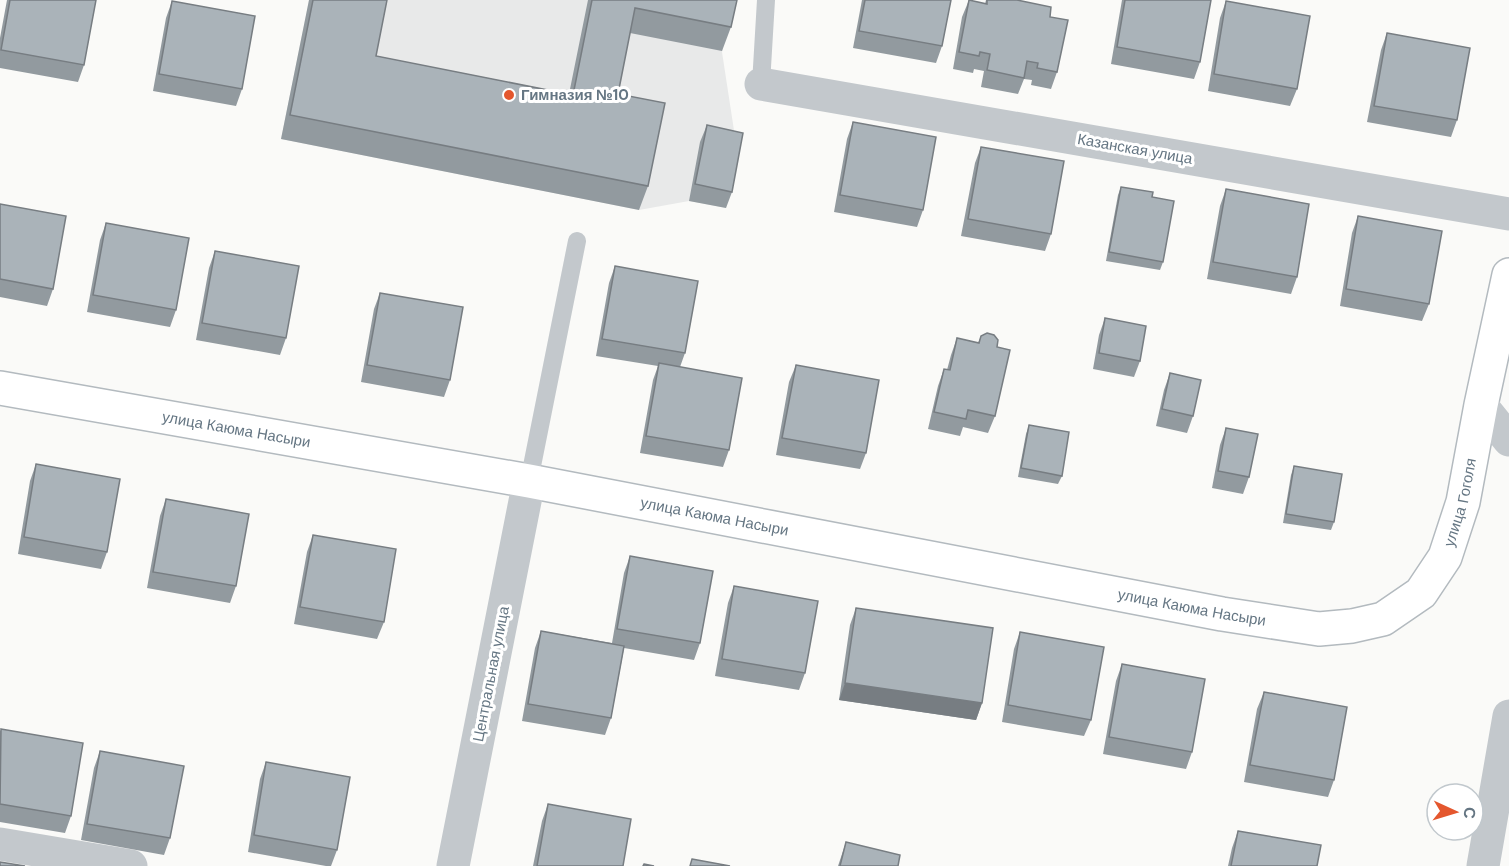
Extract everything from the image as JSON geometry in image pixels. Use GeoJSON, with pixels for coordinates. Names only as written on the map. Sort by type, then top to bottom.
{"type":"FeatureCollection","features":[{"type":"Feature","properties":{"kind":"main road","name":"улица Гоголя"},"geometry":{"type":"LineString","coordinates":[[1421,593],[1445,558],[1463,502],[1509,275]]}},
{"type":"Feature","properties":{"kind":"main road","name":"улица Каюма Насыри"},"geometry":{"type":"LineString","coordinates":[[0,388],[529,481],[1222,614],[1319,629],[1352,626],[1383,619],[1421,593]]}},
{"type":"Feature","properties":{"kind":"street","name":"Казанская улица"},"geometry":{"type":"LineString","coordinates":[[761,84],[1509,214]]}},
{"type":"Feature","properties":{"kind":"street"},"geometry":{"type":"LineString","coordinates":[[1481,405],[1509,441]]}},
{"type":"Feature","properties":{"kind":"street","name":"Центральная улица"},"geometry":{"type":"LineString","coordinates":[[453,866],[529,481]]}},
{"type":"Feature","properties":{"kind":"street"},"geometry":{"type":"LineString","coordinates":[[1483,866],[1509,716]]}},
{"type":"Feature","properties":{"kind":"street"},"geometry":{"type":"LineString","coordinates":[[0,844],[131,866]]}},
{"type":"Feature","properties":{"kind":"lane"},"geometry":{"type":"LineString","coordinates":[[761,84],[766,0]]}},
{"type":"Feature","properties":{"kind":"lane"},"geometry":{"type":"LineString","coordinates":[[529,481],[577,241]]}},
{"type":"Feature","properties":{"kind":"shaded area","name":"Гимназия №10"},"geometry":{"type":"Polygon","coordinates":[[[309,0],[733,0],[722,52],[737,150],[726,208],[689,201],[639,210],[281,139],[309,0]]]}},
{"type":"Feature","properties":{"kind":"building"},"geometry":{"type":"Polygon","coordinates":[[[10,0],[96,0],[84,65],[1,50],[10,0]]]}},
{"type":"Feature","properties":{"kind":"building"},"geometry":{"type":"Polygon","coordinates":[[[313,0],[387,0],[376,56],[573,95],[592,0],[737,0],[731,27],[635,8],[618,94],[665,103],[648,186],[290,115],[313,0]]]}},
{"type":"Feature","properties":{"kind":"building"},"geometry":{"type":"Polygon","coordinates":[[[865,0],[951,0],[942,46],[859,31],[865,0]]]}},
{"type":"Feature","properties":{"kind":"building"},"geometry":{"type":"Polygon","coordinates":[[[969,0],[987,4],[987,0],[1017,0],[1051,7],[1050,17],[1068,20],[1057,72],[1037,68],[1038,63],[1027,61],[1024,78],[987,70],[990,54],[980,52],[979,56],[959,52],[969,0]]]}},
{"type":"Feature","properties":{"kind":"building"},"geometry":{"type":"Polygon","coordinates":[[[1125,0],[1211,0],[1200,62],[1117,47],[1125,0]]]}},
{"type":"Feature","properties":{"kind":"building"},"geometry":{"type":"Polygon","coordinates":[[[172,1],[255,16],[242,89],[159,74],[172,1]]]}},
{"type":"Feature","properties":{"kind":"building"},"geometry":{"type":"Polygon","coordinates":[[[1226,1],[1310,16],[1297,89],[1214,74],[1226,1]]]}},
{"type":"Feature","properties":{"kind":"building"},"geometry":{"type":"Polygon","coordinates":[[[1387,33],[1470,48],[1457,120],[1374,106],[1387,33]]]}},
{"type":"Feature","properties":{"kind":"building"},"geometry":{"type":"Polygon","coordinates":[[[853,122],[936,137],[923,210],[840,195],[853,122]]]}},
{"type":"Feature","properties":{"kind":"building"},"geometry":{"type":"Polygon","coordinates":[[[707,125],[743,133],[732,192],[695,184],[707,125]]]}},
{"type":"Feature","properties":{"kind":"building"},"geometry":{"type":"Polygon","coordinates":[[[981,147],[1064,161],[1051,234],[968,219],[981,147]]]}},
{"type":"Feature","properties":{"kind":"building"},"geometry":{"type":"Polygon","coordinates":[[[1121,187],[1153,192],[1152,197],[1174,201],[1163,262],[1109,252],[1121,187]]]}},
{"type":"Feature","properties":{"kind":"building"},"geometry":{"type":"Polygon","coordinates":[[[1226,189],[1309,204],[1297,277],[1213,262],[1226,189]]]}},
{"type":"Feature","properties":{"kind":"building"},"geometry":{"type":"Polygon","coordinates":[[[0,204],[66,216],[53,289],[0,279],[0,204]]]}},
{"type":"Feature","properties":{"kind":"building"},"geometry":{"type":"Polygon","coordinates":[[[1358,216],[1442,231],[1429,304],[1346,289],[1358,216]]]}},
{"type":"Feature","properties":{"kind":"building"},"geometry":{"type":"Polygon","coordinates":[[[106,223],[189,238],[176,310],[93,295],[106,223]]]}},
{"type":"Feature","properties":{"kind":"building"},"geometry":{"type":"Polygon","coordinates":[[[215,251],[299,266],[286,338],[202,323],[215,251]]]}},
{"type":"Feature","properties":{"kind":"building"},"geometry":{"type":"Polygon","coordinates":[[[615,266],[698,281],[685,353],[602,339],[615,266]]]}},
{"type":"Feature","properties":{"kind":"building"},"geometry":{"type":"Polygon","coordinates":[[[380,293],[463,307],[450,380],[367,365],[380,293]]]}},
{"type":"Feature","properties":{"kind":"building"},"geometry":{"type":"Polygon","coordinates":[[[1105,318],[1146,326],[1140,361],[1099,353],[1105,318]]]}},
{"type":"Feature","properties":{"kind":"building"},"geometry":{"type":"Polygon","coordinates":[[[987,333],[994,335],[998,340],[997,347],[1010,350],[995,416],[968,410],[966,419],[934,412],[944,369],[950,370],[957,338],[979,343],[981,336],[987,333]]]}},
{"type":"Feature","properties":{"kind":"building"},"geometry":{"type":"Polygon","coordinates":[[[659,363],[742,378],[729,450],[646,436],[659,363]]]}},
{"type":"Feature","properties":{"kind":"building"},"geometry":{"type":"Polygon","coordinates":[[[796,365],[879,380],[866,453],[782,438],[796,365]]]}},
{"type":"Feature","properties":{"kind":"building"},"geometry":{"type":"Polygon","coordinates":[[[1170,373],[1201,380],[1193,416],[1162,409],[1170,373]]]}},
{"type":"Feature","properties":{"kind":"building"},"geometry":{"type":"Polygon","coordinates":[[[1029,425],[1069,432],[1062,476],[1021,468],[1029,425]]]}},
{"type":"Feature","properties":{"kind":"building"},"geometry":{"type":"Polygon","coordinates":[[[1226,428],[1258,434],[1249,477],[1218,471],[1226,428]]]}},
{"type":"Feature","properties":{"kind":"building"},"geometry":{"type":"Polygon","coordinates":[[[36,464],[120,479],[107,552],[24,537],[36,464]]]}},
{"type":"Feature","properties":{"kind":"building"},"geometry":{"type":"Polygon","coordinates":[[[1294,466],[1342,474],[1334,522],[1286,514],[1294,466]]]}},
{"type":"Feature","properties":{"kind":"building"},"geometry":{"type":"Polygon","coordinates":[[[166,499],[249,514],[236,586],[153,572],[166,499]]]}},
{"type":"Feature","properties":{"kind":"building"},"geometry":{"type":"Polygon","coordinates":[[[313,535],[396,549],[384,622],[300,607],[313,535]]]}},
{"type":"Feature","properties":{"kind":"building"},"geometry":{"type":"Polygon","coordinates":[[[630,556],[713,571],[700,643],[617,629],[630,556]]]}},
{"type":"Feature","properties":{"kind":"building"},"geometry":{"type":"Polygon","coordinates":[[[734,586],[818,601],[805,673],[722,659],[734,586]]]}},
{"type":"Feature","properties":{"kind":"building"},"geometry":{"type":"Polygon","coordinates":[[[856,608],[993,628],[982,703],[845,683],[856,608]]]}},
{"type":"Feature","properties":{"kind":"building"},"geometry":{"type":"Polygon","coordinates":[[[541,631],[624,646],[611,718],[528,704],[541,631]]]}},
{"type":"Feature","properties":{"kind":"building"},"geometry":{"type":"Polygon","coordinates":[[[1020,632],[1104,647],[1091,720],[1008,705],[1020,632]]]}},
{"type":"Feature","properties":{"kind":"building"},"geometry":{"type":"Polygon","coordinates":[[[1122,664],[1205,679],[1192,752],[1109,737],[1122,664]]]}},
{"type":"Feature","properties":{"kind":"building"},"geometry":{"type":"Polygon","coordinates":[[[1264,692],[1347,707],[1334,780],[1250,765],[1264,692]]]}},
{"type":"Feature","properties":{"kind":"building"},"geometry":{"type":"Polygon","coordinates":[[[1,729],[83,743],[71,816],[0,804],[1,729]]]}},
{"type":"Feature","properties":{"kind":"building"},"geometry":{"type":"Polygon","coordinates":[[[100,751],[184,766],[170,838],[87,824],[100,751]]]}},
{"type":"Feature","properties":{"kind":"building"},"geometry":{"type":"Polygon","coordinates":[[[266,762],[350,777],[337,850],[254,835],[266,762]]]}},
{"type":"Feature","properties":{"kind":"building"},"geometry":{"type":"Polygon","coordinates":[[[548,804],[631,819],[623,866],[537,866],[548,804]]]}},
{"type":"Feature","properties":{"kind":"building"},"geometry":{"type":"Polygon","coordinates":[[[1238,831],[1321,845],[1317,866],[1231,866],[1238,831]]]}},
{"type":"Feature","properties":{"kind":"building"},"geometry":{"type":"Polygon","coordinates":[[[846,842],[900,855],[898,866],[840,866],[846,842]]]}},
{"type":"Feature","properties":{"kind":"building"},"geometry":{"type":"Polygon","coordinates":[[[692,859],[730,866],[690,866],[692,859]]]}},
{"type":"Feature","properties":{"kind":"building"},"geometry":{"type":"Polygon","coordinates":[[[0,862],[25,866],[0,866],[0,862]]]}},
{"type":"Feature","properties":{"kind":"place","name":"Гимназия №10"},"geometry":{"type":"Point","coordinates":[509,95]}}]}
